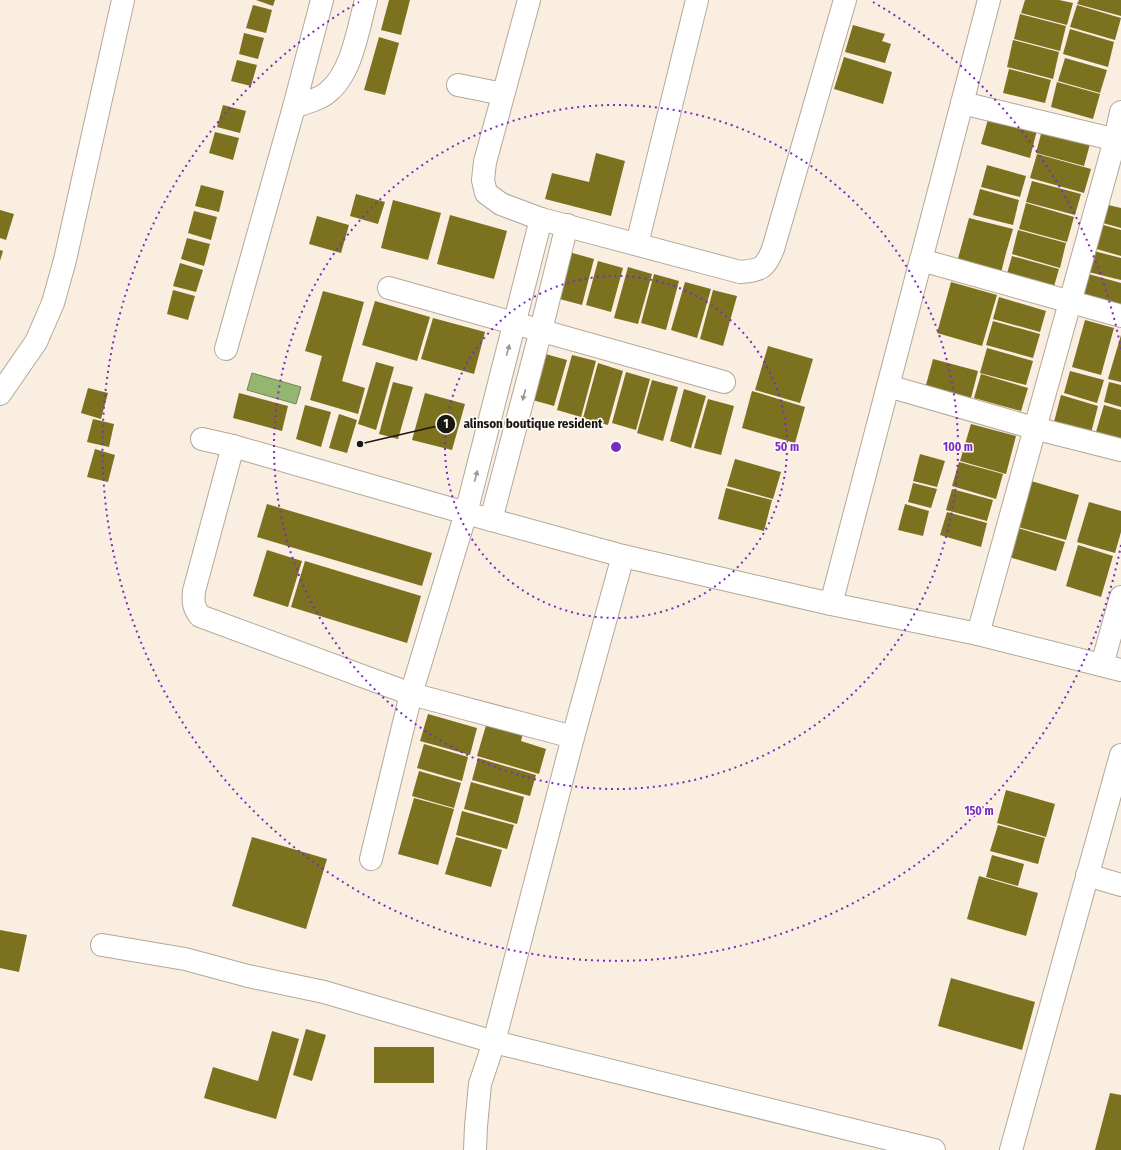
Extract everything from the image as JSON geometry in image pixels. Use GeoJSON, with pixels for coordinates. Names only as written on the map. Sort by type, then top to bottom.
{"type":"FeatureCollection","features":[{"type":"Feature","properties":{"kind":"street"},"geometry":{"type":"LineString","coordinates":[[0,394],[36,342],[53,304],[66,260],[122,0]]}},
{"type":"Feature","properties":{"kind":"street"},"geometry":{"type":"LineString","coordinates":[[226,349],[294,107],[322,0]]}},
{"type":"Feature","properties":{"kind":"street"},"geometry":{"type":"LineString","coordinates":[[294,107],[328,93],[341,79],[351,56],[366,0]]}},
{"type":"Feature","properties":{"kind":"street"},"geometry":{"type":"LineString","coordinates":[[529,0],[485,162],[483,180],[486,193],[501,204],[541,219],[740,272],[756,270],[767,262],[773,249],[845,0]]}},
{"type":"Feature","properties":{"kind":"street"},"geometry":{"type":"LineString","coordinates":[[637,244],[697,0]]}},
{"type":"Feature","properties":{"kind":"street"},"geometry":{"type":"LineString","coordinates":[[832,604],[988,0]]}},
{"type":"Feature","properties":{"kind":"street"},"geometry":{"type":"LineString","coordinates":[[458,85],[503,94]]}},
{"type":"Feature","properties":{"kind":"street"},"geometry":{"type":"LineString","coordinates":[[962,103],[1118,141]]}},
{"type":"Feature","properties":{"kind":"street"},"geometry":{"type":"LineString","coordinates":[[978,634],[1070,301],[1118,141],[1121,112]]}},
{"type":"Feature","properties":{"kind":"street"},"geometry":{"type":"LineString","coordinates":[[371,859],[411,694],[466,514],[541,219]]}},
{"type":"Feature","properties":{"kind":"street"},"geometry":{"type":"LineString","coordinates":[[491,520],[567,225]]}},
{"type":"Feature","properties":{"kind":"street"},"geometry":{"type":"LineString","coordinates":[[921,260],[1121,316]]}},
{"type":"Feature","properties":{"kind":"street"},"geometry":{"type":"LineString","coordinates":[[388,288],[724,382]]}},
{"type":"Feature","properties":{"kind":"street"},"geometry":{"type":"LineString","coordinates":[[888,386],[1034,428],[1121,450]]}},
{"type":"Feature","properties":{"kind":"street"},"geometry":{"type":"LineString","coordinates":[[202,440],[232,446],[466,514],[623,556],[832,604],[978,634],[1112,668],[1121,597]]}},
{"type":"Feature","properties":{"kind":"street"},"geometry":{"type":"LineString","coordinates":[[232,446],[194,591],[193,601],[195,609],[200,616],[411,694],[573,737]]}},
{"type":"Feature","properties":{"kind":"street"},"geometry":{"type":"LineString","coordinates":[[475,1150],[480,1084],[494,1042],[573,737],[623,556]]}},
{"type":"Feature","properties":{"kind":"street"},"geometry":{"type":"LineString","coordinates":[[1011,1150],[1121,755]]}},
{"type":"Feature","properties":{"kind":"street"},"geometry":{"type":"LineString","coordinates":[[1087,875],[1121,884]]}},
{"type":"Feature","properties":{"kind":"street"},"geometry":{"type":"LineString","coordinates":[[102,945],[185,960],[248,976],[324,992],[494,1042],[934,1150]]}},
{"type":"Feature","properties":{"kind":"shaded area"},"geometry":{"type":"Polygon","coordinates":[[[252,373],[301,387],[296,404],[247,390],[252,373]]]}},
{"type":"Feature","properties":{"kind":"building"},"geometry":{"type":"Polygon","coordinates":[[[256,0],[275,0],[273,6],[256,0]]]}},
{"type":"Feature","properties":{"kind":"building"},"geometry":{"type":"Polygon","coordinates":[[[389,0],[410,0],[401,35],[381,30],[389,0]]]}},
{"type":"Feature","properties":{"kind":"building"},"geometry":{"type":"Polygon","coordinates":[[[1025,0],[1059,0],[1073,3],[1067,25],[1021,13],[1025,0]]]}},
{"type":"Feature","properties":{"kind":"building"},"geometry":{"type":"Polygon","coordinates":[[[1079,0],[1121,0],[1121,16],[1077,4],[1079,0]]]}},
{"type":"Feature","properties":{"kind":"building"},"geometry":{"type":"Polygon","coordinates":[[[253,5],[272,10],[266,33],[246,28],[253,5]]]}},
{"type":"Feature","properties":{"kind":"building"},"geometry":{"type":"Polygon","coordinates":[[[1077,5],[1121,18],[1115,40],[1070,27],[1077,5]]]}},
{"type":"Feature","properties":{"kind":"building"},"geometry":{"type":"Polygon","coordinates":[[[1020,14],[1066,26],[1060,51],[1014,39],[1020,14]]]}},
{"type":"Feature","properties":{"kind":"building"},"geometry":{"type":"Polygon","coordinates":[[[853,25],[885,34],[882,41],[891,44],[885,63],[845,52],[853,25]]]}},
{"type":"Feature","properties":{"kind":"building"},"geometry":{"type":"Polygon","coordinates":[[[1070,29],[1114,42],[1108,67],[1063,54],[1070,29]]]}},
{"type":"Feature","properties":{"kind":"building"},"geometry":{"type":"Polygon","coordinates":[[[244,33],[264,38],[258,59],[239,54],[244,33]]]}},
{"type":"Feature","properties":{"kind":"building"},"geometry":{"type":"Polygon","coordinates":[[[379,37],[399,43],[385,95],[364,90],[379,37]]]}},
{"type":"Feature","properties":{"kind":"building"},"geometry":{"type":"Polygon","coordinates":[[[1013,40],[1059,52],[1053,79],[1007,67],[1013,40]]]}},
{"type":"Feature","properties":{"kind":"building"},"geometry":{"type":"Polygon","coordinates":[[[844,57],[892,72],[883,104],[834,89],[844,57]]]}},
{"type":"Feature","properties":{"kind":"building"},"geometry":{"type":"Polygon","coordinates":[[[1065,58],[1107,70],[1100,93],[1058,81],[1065,58]]]}},
{"type":"Feature","properties":{"kind":"building"},"geometry":{"type":"Polygon","coordinates":[[[237,60],[257,65],[251,86],[231,81],[237,60]]]}},
{"type":"Feature","properties":{"kind":"building"},"geometry":{"type":"Polygon","coordinates":[[[1009,69],[1051,80],[1045,103],[1003,93],[1009,69]]]}},
{"type":"Feature","properties":{"kind":"building"},"geometry":{"type":"Polygon","coordinates":[[[1057,82],[1100,94],[1093,119],[1051,107],[1057,82]]]}},
{"type":"Feature","properties":{"kind":"building"},"geometry":{"type":"Polygon","coordinates":[[[223,105],[246,111],[240,133],[217,127],[223,105]]]}},
{"type":"Feature","properties":{"kind":"building"},"geometry":{"type":"Polygon","coordinates":[[[989,116],[1037,130],[1030,158],[981,144],[989,116]]]}},
{"type":"Feature","properties":{"kind":"building"},"geometry":{"type":"Polygon","coordinates":[[[1042,130],[1090,144],[1084,166],[1036,153],[1042,130]]]}},
{"type":"Feature","properties":{"kind":"building"},"geometry":{"type":"Polygon","coordinates":[[[215,132],[239,138],[233,160],[209,153],[215,132]]]}},
{"type":"Feature","properties":{"kind":"building"},"geometry":{"type":"Polygon","coordinates":[[[596,153],[625,161],[611,216],[545,199],[552,173],[589,182],[596,153]]]}},
{"type":"Feature","properties":{"kind":"building"},"geometry":{"type":"Polygon","coordinates":[[[1037,154],[1091,169],[1084,193],[1030,178],[1037,154]]]}},
{"type":"Feature","properties":{"kind":"building"},"geometry":{"type":"Polygon","coordinates":[[[987,165],[1026,176],[1020,197],[981,187],[987,165]]]}},
{"type":"Feature","properties":{"kind":"building"},"geometry":{"type":"Polygon","coordinates":[[[1032,181],[1081,194],[1075,215],[1026,202],[1032,181]]]}},
{"type":"Feature","properties":{"kind":"building"},"geometry":{"type":"Polygon","coordinates":[[[201,185],[224,191],[219,212],[195,206],[201,185]]]}},
{"type":"Feature","properties":{"kind":"building"},"geometry":{"type":"Polygon","coordinates":[[[980,189],[1019,200],[1013,225],[973,215],[980,189]]]}},
{"type":"Feature","properties":{"kind":"building"},"geometry":{"type":"Polygon","coordinates":[[[356,194],[385,202],[378,224],[350,216],[356,194]]]}},
{"type":"Feature","properties":{"kind":"building"},"geometry":{"type":"Polygon","coordinates":[[[393,200],[441,213],[428,260],[381,248],[393,200]]]}},
{"type":"Feature","properties":{"kind":"building"},"geometry":{"type":"Polygon","coordinates":[[[1026,203],[1074,217],[1067,242],[1019,229],[1026,203]]]}},
{"type":"Feature","properties":{"kind":"building"},"geometry":{"type":"Polygon","coordinates":[[[1104,204],[1121,208],[1121,228],[1099,222],[1104,204]]]}},
{"type":"Feature","properties":{"kind":"building"},"geometry":{"type":"Polygon","coordinates":[[[0,210],[14,214],[6,240],[0,238],[0,210]]]}},
{"type":"Feature","properties":{"kind":"building"},"geometry":{"type":"Polygon","coordinates":[[[194,211],[217,217],[211,240],[188,233],[194,211]]]}},
{"type":"Feature","properties":{"kind":"building"},"geometry":{"type":"Polygon","coordinates":[[[450,215],[507,231],[494,279],[437,264],[450,215]]]}},
{"type":"Feature","properties":{"kind":"building"},"geometry":{"type":"Polygon","coordinates":[[[317,216],[349,225],[341,253],[309,244],[317,216]]]}},
{"type":"Feature","properties":{"kind":"building"},"geometry":{"type":"Polygon","coordinates":[[[969,218],[1013,229],[1000,277],[956,266],[969,218]]]}},
{"type":"Feature","properties":{"kind":"building"},"geometry":{"type":"Polygon","coordinates":[[[1100,224],[1121,230],[1121,256],[1093,248],[1100,224]]]}},
{"type":"Feature","properties":{"kind":"building"},"geometry":{"type":"Polygon","coordinates":[[[1018,230],[1066,243],[1060,268],[1012,254],[1018,230]]]}},
{"type":"Feature","properties":{"kind":"building"},"geometry":{"type":"Polygon","coordinates":[[[187,238],[210,244],[204,266],[181,259],[187,238]]]}},
{"type":"Feature","properties":{"kind":"building"},"geometry":{"type":"Polygon","coordinates":[[[0,250],[3,251],[0,261],[0,250]]]}},
{"type":"Feature","properties":{"kind":"building"},"geometry":{"type":"Polygon","coordinates":[[[1090,250],[1121,258],[1121,280],[1084,271],[1090,250]]]}},
{"type":"Feature","properties":{"kind":"building"},"geometry":{"type":"Polygon","coordinates":[[[569,252],[594,259],[582,305],[556,298],[569,252]]]}},
{"type":"Feature","properties":{"kind":"building"},"geometry":{"type":"Polygon","coordinates":[[[1012,256],[1059,269],[1053,290],[1006,277],[1012,256]]]}},
{"type":"Feature","properties":{"kind":"building"},"geometry":{"type":"Polygon","coordinates":[[[598,261],[623,268],[611,312],[586,305],[598,261]]]}},
{"type":"Feature","properties":{"kind":"building"},"geometry":{"type":"Polygon","coordinates":[[[180,263],[203,270],[196,292],[173,286],[180,263]]]}},
{"type":"Feature","properties":{"kind":"building"},"geometry":{"type":"Polygon","coordinates":[[[628,267],[652,274],[638,324],[614,318],[628,267]]]}},
{"type":"Feature","properties":{"kind":"building"},"geometry":{"type":"Polygon","coordinates":[[[1085,273],[1121,283],[1121,308],[1078,299],[1085,273]]]}},
{"type":"Feature","properties":{"kind":"building"},"geometry":{"type":"Polygon","coordinates":[[[654,274],[679,281],[666,330],[641,323],[654,274]]]}},
{"type":"Feature","properties":{"kind":"building"},"geometry":{"type":"Polygon","coordinates":[[[685,282],[711,289],[697,338],[671,330],[685,282]]]}},
{"type":"Feature","properties":{"kind":"building"},"geometry":{"type":"Polygon","coordinates":[[[951,282],[997,295],[982,346],[937,333],[951,282]]]}},
{"type":"Feature","properties":{"kind":"building"},"geometry":{"type":"Polygon","coordinates":[[[173,290],[195,296],[188,320],[167,314],[173,290]]]}},
{"type":"Feature","properties":{"kind":"building"},"geometry":{"type":"Polygon","coordinates":[[[713,290],[737,296],[723,346],[700,339],[713,290]]]}},
{"type":"Feature","properties":{"kind":"building"},"geometry":{"type":"Polygon","coordinates":[[[323,291],[364,302],[342,381],[365,388],[358,414],[310,400],[322,356],[305,351],[323,291]]]}},
{"type":"Feature","properties":{"kind":"building"},"geometry":{"type":"Polygon","coordinates":[[[999,297],[1046,311],[1040,332],[993,319],[999,297]]]}},
{"type":"Feature","properties":{"kind":"building"},"geometry":{"type":"Polygon","coordinates":[[[375,301],[430,317],[417,361],[362,345],[375,301]]]}},
{"type":"Feature","properties":{"kind":"building"},"geometry":{"type":"Polygon","coordinates":[[[433,318],[485,332],[474,374],[421,359],[433,318]]]}},
{"type":"Feature","properties":{"kind":"building"},"geometry":{"type":"Polygon","coordinates":[[[1085,320],[1114,328],[1101,375],[1072,367],[1085,320]]]}},
{"type":"Feature","properties":{"kind":"building"},"geometry":{"type":"Polygon","coordinates":[[[993,321],[1040,334],[1033,358],[986,345],[993,321]]]}},
{"type":"Feature","properties":{"kind":"building"},"geometry":{"type":"Polygon","coordinates":[[[1121,335],[1121,382],[1108,379],[1121,335]]]}},
{"type":"Feature","properties":{"kind":"building"},"geometry":{"type":"Polygon","coordinates":[[[768,346],[813,359],[800,403],[755,390],[768,346]]]}},
{"type":"Feature","properties":{"kind":"building"},"geometry":{"type":"Polygon","coordinates":[[[987,348],[1033,361],[1026,385],[980,373],[987,348]]]}},
{"type":"Feature","properties":{"kind":"building"},"geometry":{"type":"Polygon","coordinates":[[[542,353],[567,360],[554,406],[529,399],[542,353]]]}},
{"type":"Feature","properties":{"kind":"building"},"geometry":{"type":"Polygon","coordinates":[[[572,355],[596,361],[581,417],[557,410],[572,355]]]}},
{"type":"Feature","properties":{"kind":"building"},"geometry":{"type":"Polygon","coordinates":[[[933,359],[978,371],[971,398],[926,385],[933,359]]]}},
{"type":"Feature","properties":{"kind":"building"},"geometry":{"type":"Polygon","coordinates":[[[376,362],[394,367],[376,430],[358,424],[376,362]]]}},
{"type":"Feature","properties":{"kind":"building"},"geometry":{"type":"Polygon","coordinates":[[[598,363],[623,371],[608,425],[583,418],[598,363]]]}},
{"type":"Feature","properties":{"kind":"building"},"geometry":{"type":"Polygon","coordinates":[[[1070,371],[1104,380],[1097,403],[1064,393],[1070,371]]]}},
{"type":"Feature","properties":{"kind":"building"},"geometry":{"type":"Polygon","coordinates":[[[626,372],[650,379],[636,430],[612,423],[626,372]]]}},
{"type":"Feature","properties":{"kind":"building"},"geometry":{"type":"Polygon","coordinates":[[[981,374],[1028,388],[1021,411],[974,398],[981,374]]]}},
{"type":"Feature","properties":{"kind":"building"},"geometry":{"type":"Polygon","coordinates":[[[652,380],[678,387],[663,441],[637,433],[652,380]]]}},
{"type":"Feature","properties":{"kind":"building"},"geometry":{"type":"Polygon","coordinates":[[[393,382],[413,387],[398,439],[379,434],[393,382]]]}},
{"type":"Feature","properties":{"kind":"building"},"geometry":{"type":"Polygon","coordinates":[[[1109,382],[1121,385],[1121,407],[1104,402],[1109,382]]]}},
{"type":"Feature","properties":{"kind":"building"},"geometry":{"type":"Polygon","coordinates":[[[88,388],[108,393],[101,419],[81,413],[88,388]]]}},
{"type":"Feature","properties":{"kind":"building"},"geometry":{"type":"Polygon","coordinates":[[[684,389],[706,396],[691,448],[670,441],[684,389]]]}},
{"type":"Feature","properties":{"kind":"building"},"geometry":{"type":"Polygon","coordinates":[[[752,391],[805,407],[795,443],[742,428],[752,391]]]}},
{"type":"Feature","properties":{"kind":"building"},"geometry":{"type":"Polygon","coordinates":[[[239,393],[288,406],[282,431],[233,418],[239,393]]]}},
{"type":"Feature","properties":{"kind":"building"},"geometry":{"type":"Polygon","coordinates":[[[425,393],[465,404],[452,450],[412,440],[425,393]]]}},
{"type":"Feature","properties":{"kind":"building"},"geometry":{"type":"Polygon","coordinates":[[[1061,395],[1098,406],[1091,433],[1054,422],[1061,395]]]}},
{"type":"Feature","properties":{"kind":"building"},"geometry":{"type":"Polygon","coordinates":[[[708,399],[734,406],[721,455],[694,448],[708,399]]]}},
{"type":"Feature","properties":{"kind":"building"},"geometry":{"type":"Polygon","coordinates":[[[305,405],[331,412],[321,447],[296,439],[305,405]]]}},
{"type":"Feature","properties":{"kind":"building"},"geometry":{"type":"Polygon","coordinates":[[[1104,405],[1121,410],[1121,439],[1096,432],[1104,405]]]}},
{"type":"Feature","properties":{"kind":"building"},"geometry":{"type":"Polygon","coordinates":[[[339,414],[357,420],[347,453],[329,448],[339,414]]]}},
{"type":"Feature","properties":{"kind":"building"},"geometry":{"type":"Polygon","coordinates":[[[93,419],[114,424],[109,447],[87,442],[93,419]]]}},
{"type":"Feature","properties":{"kind":"building"},"geometry":{"type":"Polygon","coordinates":[[[971,424],[1016,436],[1006,474],[960,461],[971,424]]]}},
{"type":"Feature","properties":{"kind":"building"},"geometry":{"type":"Polygon","coordinates":[[[95,449],[115,455],[108,482],[87,477],[95,449]]]}},
{"type":"Feature","properties":{"kind":"building"},"geometry":{"type":"Polygon","coordinates":[[[920,454],[945,461],[937,487],[913,481],[920,454]]]}},
{"type":"Feature","properties":{"kind":"building"},"geometry":{"type":"Polygon","coordinates":[[[735,459],[781,472],[773,499],[727,486],[735,459]]]}},
{"type":"Feature","properties":{"kind":"building"},"geometry":{"type":"Polygon","coordinates":[[[959,462],[1003,474],[996,499],[952,486],[959,462]]]}},
{"type":"Feature","properties":{"kind":"building"},"geometry":{"type":"Polygon","coordinates":[[[1031,481],[1079,495],[1066,540],[1018,527],[1031,481]]]}},
{"type":"Feature","properties":{"kind":"building"},"geometry":{"type":"Polygon","coordinates":[[[913,483],[937,489],[931,508],[908,502],[913,483]]]}},
{"type":"Feature","properties":{"kind":"building"},"geometry":{"type":"Polygon","coordinates":[[[726,488],[772,500],[764,531],[718,519],[726,488]]]}},
{"type":"Feature","properties":{"kind":"building"},"geometry":{"type":"Polygon","coordinates":[[[952,489],[993,500],[987,521],[946,510],[952,489]]]}},
{"type":"Feature","properties":{"kind":"building"},"geometry":{"type":"Polygon","coordinates":[[[1089,502],[1121,511],[1121,532],[1115,553],[1077,542],[1089,502]]]}},
{"type":"Feature","properties":{"kind":"building"},"geometry":{"type":"Polygon","coordinates":[[[267,504],[432,553],[422,586],[257,537],[267,504]]]}},
{"type":"Feature","properties":{"kind":"building"},"geometry":{"type":"Polygon","coordinates":[[[905,504],[929,511],[923,536],[898,530],[905,504]]]}},
{"type":"Feature","properties":{"kind":"building"},"geometry":{"type":"Polygon","coordinates":[[[947,512],[987,523],[981,547],[940,535],[947,512]]]}},
{"type":"Feature","properties":{"kind":"building"},"geometry":{"type":"Polygon","coordinates":[[[1018,528],[1065,542],[1056,571],[1009,557],[1018,528]]]}},
{"type":"Feature","properties":{"kind":"building"},"geometry":{"type":"Polygon","coordinates":[[[1078,545],[1113,556],[1101,597],[1066,586],[1078,545]]]}},
{"type":"Feature","properties":{"kind":"building"},"geometry":{"type":"Polygon","coordinates":[[[267,550],[302,561],[288,607],[253,596],[267,550]]]}},
{"type":"Feature","properties":{"kind":"building"},"geometry":{"type":"Polygon","coordinates":[[[305,561],[421,596],[407,643],[291,607],[305,561]]]}},
{"type":"Feature","properties":{"kind":"building"},"geometry":{"type":"Polygon","coordinates":[[[428,714],[477,728],[470,755],[420,741],[428,714]]]}},
{"type":"Feature","properties":{"kind":"building"},"geometry":{"type":"Polygon","coordinates":[[[487,722],[523,733],[521,741],[546,749],[539,774],[477,756],[487,722]]]}},
{"type":"Feature","properties":{"kind":"building"},"geometry":{"type":"Polygon","coordinates":[[[424,744],[468,757],[462,781],[417,768],[424,744]]]}},
{"type":"Feature","properties":{"kind":"building"},"geometry":{"type":"Polygon","coordinates":[[[478,758],[536,775],[530,796],[472,780],[478,758]]]}},
{"type":"Feature","properties":{"kind":"building"},"geometry":{"type":"Polygon","coordinates":[[[419,771],[461,783],[454,808],[412,796],[419,771]]]}},
{"type":"Feature","properties":{"kind":"building"},"geometry":{"type":"Polygon","coordinates":[[[471,782],[524,797],[517,824],[464,809],[471,782]]]}},
{"type":"Feature","properties":{"kind":"building"},"geometry":{"type":"Polygon","coordinates":[[[1006,790],[1055,804],[1046,837],[997,823],[1006,790]]]}},
{"type":"Feature","properties":{"kind":"building"},"geometry":{"type":"Polygon","coordinates":[[[414,798],[454,809],[438,865],[398,854],[414,798]]]}},
{"type":"Feature","properties":{"kind":"building"},"geometry":{"type":"Polygon","coordinates":[[[462,811],[514,825],[507,849],[456,835],[462,811]]]}},
{"type":"Feature","properties":{"kind":"building"},"geometry":{"type":"Polygon","coordinates":[[[998,825],[1045,838],[1038,864],[990,851],[998,825]]]}},
{"type":"Feature","properties":{"kind":"building"},"geometry":{"type":"Polygon","coordinates":[[[252,837],[327,859],[306,929],[232,906],[252,837]]]}},
{"type":"Feature","properties":{"kind":"building"},"geometry":{"type":"Polygon","coordinates":[[[456,837],[502,850],[491,887],[445,874],[456,837]]]}},
{"type":"Feature","properties":{"kind":"building"},"geometry":{"type":"Polygon","coordinates":[[[992,855],[1024,864],[1018,886],[986,877],[992,855]]]}},
{"type":"Feature","properties":{"kind":"building"},"geometry":{"type":"Polygon","coordinates":[[[979,876],[1038,893],[1026,936],[967,919],[979,876]]]}},
{"type":"Feature","properties":{"kind":"building"},"geometry":{"type":"Polygon","coordinates":[[[0,930],[27,935],[19,972],[0,968],[0,930]]]}},
{"type":"Feature","properties":{"kind":"building"},"geometry":{"type":"Polygon","coordinates":[[[951,978],[1035,1002],[1022,1050],[938,1026],[951,978]]]}},
{"type":"Feature","properties":{"kind":"building"},"geometry":{"type":"Polygon","coordinates":[[[306,1029],[326,1035],[312,1081],[293,1075],[306,1029]]]}},
{"type":"Feature","properties":{"kind":"building"},"geometry":{"type":"Polygon","coordinates":[[[272,1031],[299,1039],[276,1119],[204,1098],[213,1067],[258,1081],[272,1031]]]}},
{"type":"Feature","properties":{"kind":"building"},"geometry":{"type":"Polygon","coordinates":[[[374,1047],[434,1047],[434,1083],[374,1083],[374,1047]]]}},
{"type":"Feature","properties":{"kind":"building"},"geometry":{"type":"Polygon","coordinates":[[[1110,1093],[1121,1095],[1121,1150],[1095,1150],[1110,1093]]]}},
{"type":"Feature","properties":{"kind":"place","name":"alinson boutique resident"},"geometry":{"type":"Point","coordinates":[360,444]}}]}
